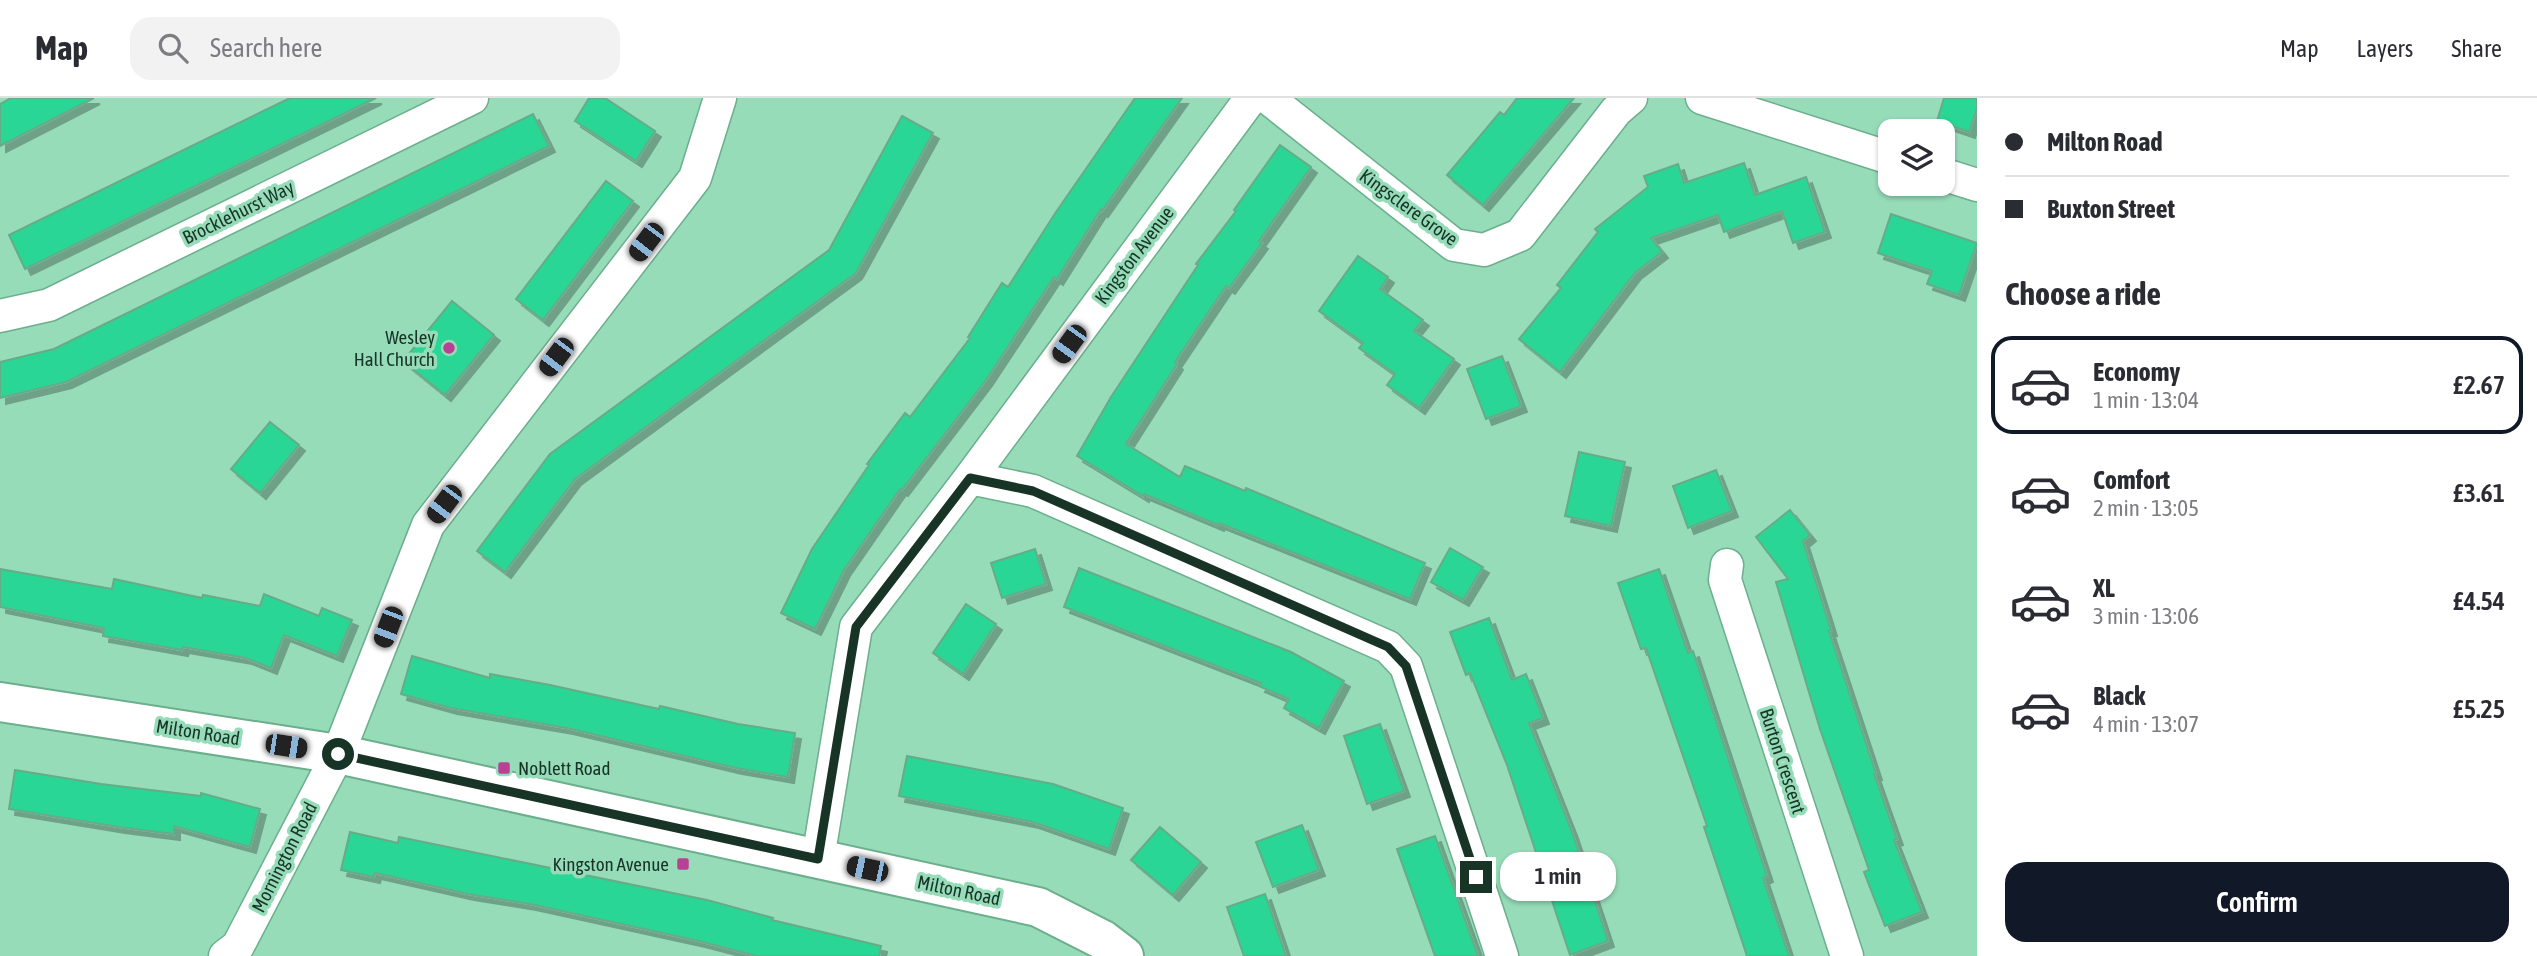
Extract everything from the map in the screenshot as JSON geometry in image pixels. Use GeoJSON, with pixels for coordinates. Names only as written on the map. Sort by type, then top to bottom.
{"type":"FeatureCollection","features":[{"type":"Feature","properties":{"kind":"street","name":"Brocklehurst Way"},"geometry":{"type":"LineString","coordinates":[[0,316],[49,305],[472,98]]}},
{"type":"Feature","properties":{"kind":"street"},"geometry":{"type":"LineString","coordinates":[[338,754],[428,525],[695,178],[720,98]]}},
{"type":"Feature","properties":{"kind":"street","name":"Kingston Avenue"},"geometry":{"type":"LineString","coordinates":[[818,859],[856,627],[970,478],[1251,98]]}},
{"type":"Feature","properties":{"kind":"street","name":"Kingsclere Grove"},"geometry":{"type":"LineString","coordinates":[[1268,98],[1454,245],[1484,250],[1520,235],[1616,111],[1631,98]]}},
{"type":"Feature","properties":{"kind":"street"},"geometry":{"type":"LineString","coordinates":[[1702,98],[1878,154]]}},
{"type":"Feature","properties":{"kind":"street"},"geometry":{"type":"LineString","coordinates":[[1955,178],[1977,185]]}},
{"type":"Feature","properties":{"kind":"street"},"geometry":{"type":"LineString","coordinates":[[970,478],[1033,491],[1388,647],[1406,666],[1502,956]]}},
{"type":"Feature","properties":{"kind":"street","name":"Burton Crescent"},"geometry":{"type":"LineString","coordinates":[[1727,565],[1725,580],[1847,956]]}},
{"type":"Feature","properties":{"kind":"street","name":"Milton Road"},"geometry":{"type":"LineString","coordinates":[[0,702],[338,754],[1038,907],[1104,940],[1124,956]]}},
{"type":"Feature","properties":{"kind":"street","name":"Mornington Road"},"geometry":{"type":"LineString","coordinates":[[225,956],[238,946],[338,754]]}},
{"type":"Feature","properties":{"kind":"building"},"geometry":{"type":"Polygon","coordinates":[[[11,98],[94,98],[0,146],[0,104],[11,98]]]}},
{"type":"Feature","properties":{"kind":"building"},"geometry":{"type":"Polygon","coordinates":[[[290,98],[376,98],[25,269],[9,235],[290,98]]]}},
{"type":"Feature","properties":{"kind":"building"},"geometry":{"type":"Polygon","coordinates":[[[589,98],[605,98],[655,131],[636,161],[575,121],[589,98]]]}},
{"type":"Feature","properties":{"kind":"building"},"geometry":{"type":"Polygon","coordinates":[[[1135,98],[1182,98],[1102,211],[1101,209],[1057,279],[1054,277],[986,380],[902,490],[900,489],[844,570],[815,629],[781,613],[812,549],[869,465],[867,464],[905,413],[910,417],[970,338],[968,337],[1002,283],[1008,287],[1135,98]]]}},
{"type":"Feature","properties":{"kind":"building"},"geometry":{"type":"Polygon","coordinates":[[[1517,98],[1574,98],[1483,205],[1447,175],[1500,112],[1504,115],[1517,98]]]}},
{"type":"Feature","properties":{"kind":"building"},"geometry":{"type":"Polygon","coordinates":[[[1944,98],[1977,98],[1977,108],[1969,132],[1955,127],[1955,119],[1938,119],[1944,98]]]}},
{"type":"Feature","properties":{"kind":"building"},"geometry":{"type":"Polygon","coordinates":[[[533,114],[549,146],[66,382],[0,398],[0,362],[54,349],[533,114]]]}},
{"type":"Feature","properties":{"kind":"building"},"geometry":{"type":"Polygon","coordinates":[[[902,116],[933,133],[856,273],[575,479],[505,572],[477,551],[550,454],[829,250],[902,116]]]}},
{"type":"Feature","properties":{"kind":"building"},"geometry":{"type":"Polygon","coordinates":[[[1280,145],[1311,167],[1259,241],[1262,243],[1229,288],[1226,286],[1175,362],[1177,364],[1126,444],[1180,477],[1185,466],[1245,491],[1246,488],[1425,563],[1410,599],[1144,494],[1143,496],[1077,456],[1111,397],[1198,265],[1196,264],[1236,211],[1234,210],[1280,145]]]}},
{"type":"Feature","properties":{"kind":"building"},"geometry":{"type":"Polygon","coordinates":[[[1744,163],[1755,195],[1806,177],[1825,232],[1793,243],[1782,211],[1724,232],[1718,215],[1651,238],[1662,252],[1635,273],[1560,372],[1519,339],[1561,288],[1557,285],[1598,232],[1595,229],[1648,187],[1644,176],[1678,164],[1684,183],[1744,163]]]}},
{"type":"Feature","properties":{"kind":"building"},"geometry":{"type":"Polygon","coordinates":[[[606,181],[633,201],[543,320],[516,299],[606,181]]]}},
{"type":"Feature","properties":{"kind":"building"},"geometry":{"type":"Polygon","coordinates":[[[1891,214],[1977,243],[1959,295],[1927,284],[1932,271],[1878,253],[1891,214]]]}},
{"type":"Feature","properties":{"kind":"building"},"geometry":{"type":"Polygon","coordinates":[[[1358,256],[1388,277],[1380,289],[1423,320],[1414,331],[1454,359],[1419,408],[1387,385],[1395,374],[1359,348],[1363,343],[1319,311],[1358,256]]]}},
{"type":"Feature","properties":{"kind":"building","name":"Wesley Hall Church"},"geometry":{"type":"Polygon","coordinates":[[[452,301],[494,335],[445,395],[403,361],[452,301]]]}},
{"type":"Feature","properties":{"kind":"building"},"geometry":{"type":"Polygon","coordinates":[[[1502,356],[1521,406],[1486,419],[1467,369],[1502,356]]]}},
{"type":"Feature","properties":{"kind":"building"},"geometry":{"type":"Polygon","coordinates":[[[270,422],[299,445],[260,493],[231,469],[270,422]]]}},
{"type":"Feature","properties":{"kind":"building"},"geometry":{"type":"Polygon","coordinates":[[[1579,452],[1625,462],[1611,526],[1565,516],[1579,452]]]}},
{"type":"Feature","properties":{"kind":"building"},"geometry":{"type":"Polygon","coordinates":[[[1716,470],[1732,511],[1688,528],[1673,486],[1716,470]]]}},
{"type":"Feature","properties":{"kind":"building"},"geometry":{"type":"Polygon","coordinates":[[[1790,510],[1810,535],[1803,541],[1831,630],[1829,631],[1897,839],[1894,840],[1922,912],[1885,926],[1864,872],[1869,870],[1820,729],[1776,582],[1788,579],[1756,537],[1790,510]]]}},
{"type":"Feature","properties":{"kind":"building"},"geometry":{"type":"Polygon","coordinates":[[[1450,548],[1483,567],[1463,600],[1431,582],[1450,548]]]}},
{"type":"Feature","properties":{"kind":"building"},"geometry":{"type":"Polygon","coordinates":[[[1035,549],[1046,584],[1002,598],[991,563],[1035,549]]]}},
{"type":"Feature","properties":{"kind":"building"},"geometry":{"type":"Polygon","coordinates":[[[1079,568],[1291,652],[1344,681],[1319,728],[1284,708],[1289,699],[1259,686],[1261,683],[1064,607],[1079,568]]]}},
{"type":"Feature","properties":{"kind":"building"},"geometry":{"type":"Polygon","coordinates":[[[0,569],[112,589],[114,579],[202,598],[203,595],[260,606],[264,594],[319,616],[322,608],[352,620],[337,656],[284,635],[271,668],[246,658],[103,636],[104,628],[0,607],[0,569]]]}},
{"type":"Feature","properties":{"kind":"building"},"geometry":{"type":"Polygon","coordinates":[[[1659,569],[1688,653],[1693,651],[1767,876],[1763,878],[1789,956],[1747,956],[1704,827],[1707,826],[1646,648],[1641,649],[1618,583],[1659,569]]]}},
{"type":"Feature","properties":{"kind":"building"},"geometry":{"type":"Polygon","coordinates":[[[966,604],[996,624],[963,674],[933,653],[966,604]]]}},
{"type":"Feature","properties":{"kind":"building"},"geometry":{"type":"Polygon","coordinates":[[[1489,618],[1512,680],[1526,674],[1543,718],[1529,723],[1572,832],[1608,941],[1570,955],[1507,765],[1470,673],[1466,675],[1450,632],[1489,618]]]}},
{"type":"Feature","properties":{"kind":"building"},"geometry":{"type":"Polygon","coordinates":[[[412,656],[490,678],[490,674],[659,709],[660,706],[738,724],[795,733],[788,777],[736,768],[567,728],[451,708],[401,694],[412,656]]]}},
{"type":"Feature","properties":{"kind":"building"},"geometry":{"type":"Polygon","coordinates":[[[1380,724],[1404,791],[1367,804],[1344,736],[1380,724]]]}},
{"type":"Feature","properties":{"kind":"building"},"geometry":{"type":"Polygon","coordinates":[[[907,756],[1053,784],[1123,808],[1109,849],[1033,822],[899,796],[907,756]]]}},
{"type":"Feature","properties":{"kind":"building"},"geometry":{"type":"Polygon","coordinates":[[[15,770],[101,784],[201,796],[201,793],[260,809],[250,847],[174,826],[174,834],[119,827],[9,809],[15,770]]]}},
{"type":"Feature","properties":{"kind":"building"},"geometry":{"type":"Polygon","coordinates":[[[1302,825],[1319,870],[1273,887],[1256,842],[1302,825]]]}},
{"type":"Feature","properties":{"kind":"building"},"geometry":{"type":"Polygon","coordinates":[[[1160,827],[1201,862],[1173,895],[1131,860],[1160,827]]]}},
{"type":"Feature","properties":{"kind":"building"},"geometry":{"type":"Polygon","coordinates":[[[350,832],[398,843],[399,837],[707,900],[773,918],[772,920],[881,946],[879,956],[757,956],[530,904],[468,894],[375,873],[374,877],[341,870],[350,832]]]}},
{"type":"Feature","properties":{"kind":"building"},"geometry":{"type":"Polygon","coordinates":[[[1435,836],[1478,956],[1435,956],[1397,849],[1435,836]]]}},
{"type":"Feature","properties":{"kind":"building"},"geometry":{"type":"Polygon","coordinates":[[[1265,894],[1286,956],[1244,956],[1227,907],[1265,894]]]}},
{"type":"Feature","properties":{"kind":"place","name":"Wesley Hall Church"},"geometry":{"type":"Point","coordinates":[449,348]}},
{"type":"Feature","properties":{"kind":"place","name":"Noblett Road"},"geometry":{"type":"Point","coordinates":[504,768]}},
{"type":"Feature","properties":{"kind":"place","name":"Kingston Avenue"},"geometry":{"type":"Point","coordinates":[683,864]}},
{"type":"Feature","properties":{"kind":"route"},"geometry":{"type":"LineString","coordinates":[[338,754],[818,859],[856,627],[970,478],[1033,491],[1388,647],[1406,666],[1476,877]]}}]}
